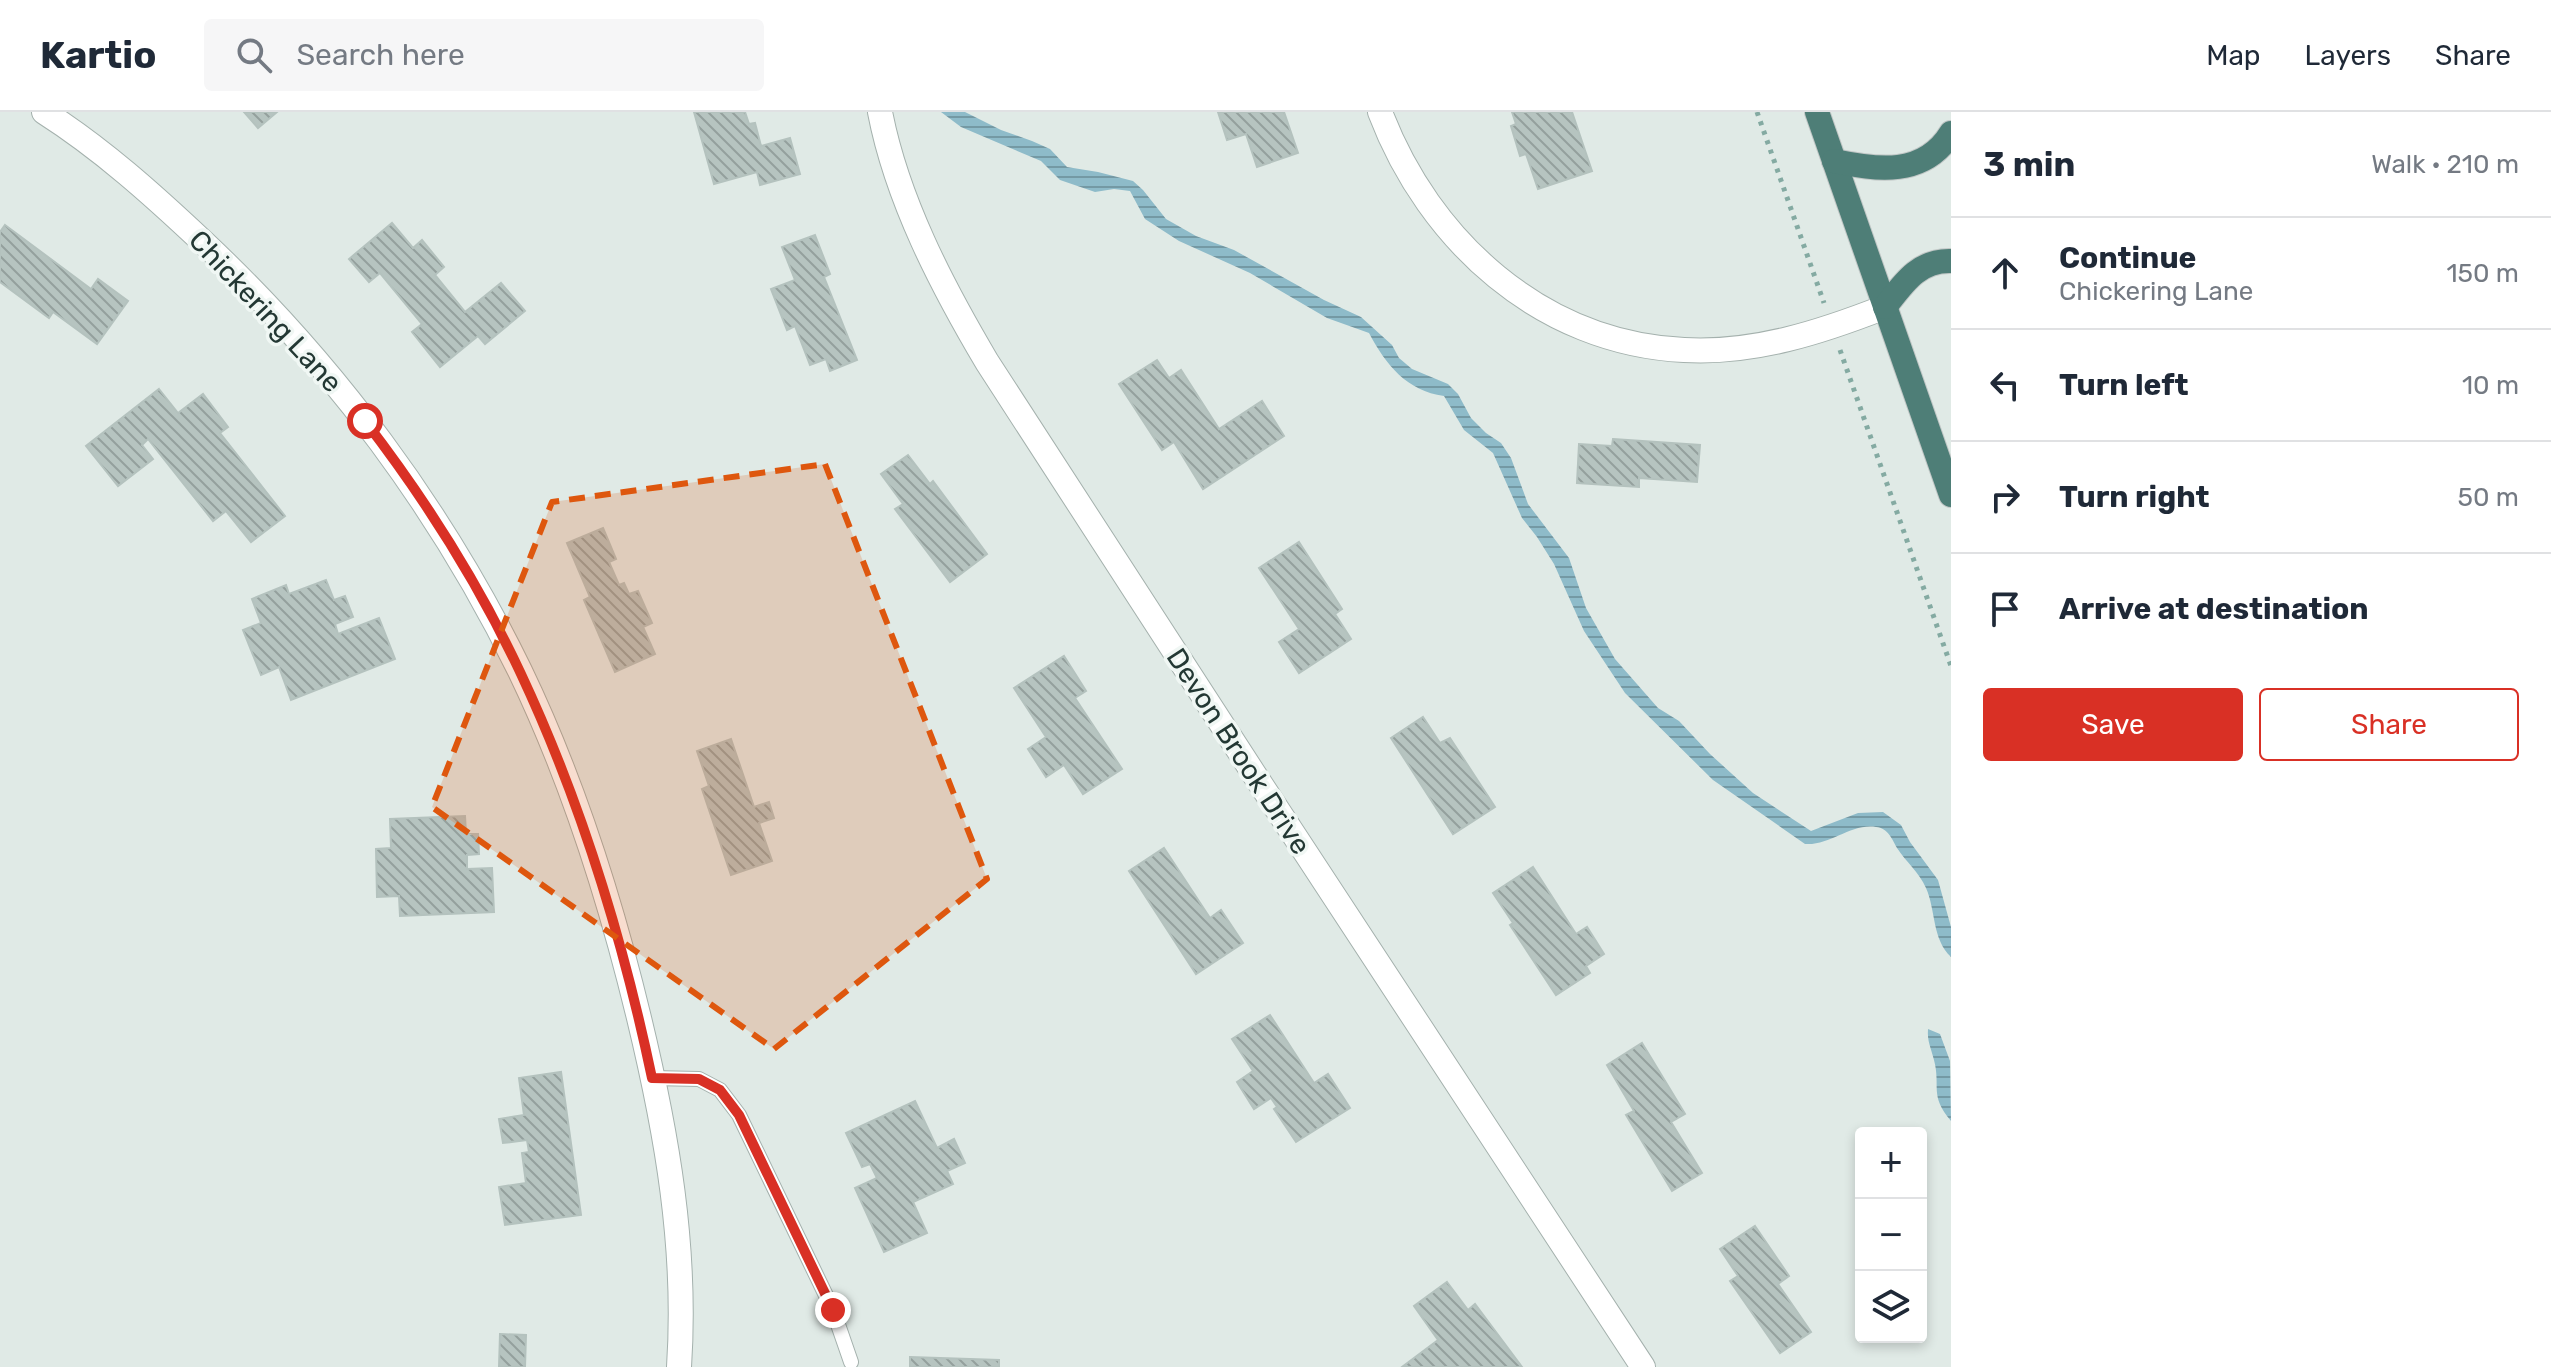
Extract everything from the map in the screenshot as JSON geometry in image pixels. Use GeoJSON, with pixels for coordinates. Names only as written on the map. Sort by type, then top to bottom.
{"type":"FeatureCollection","features":[{"type":"Feature","properties":{"kind":"highway"},"geometry":{"type":"LineString","coordinates":[[1817,112],[1951,495]]}},
{"type":"Feature","properties":{"kind":"highway"},"geometry":{"type":"LineString","coordinates":[[1834,161],[1869,168],[1901,168],[1922,160],[1951,133]]}},
{"type":"Feature","properties":{"kind":"highway"},"geometry":{"type":"LineString","coordinates":[[1885,307],[1910,274],[1924,266],[1951,261]]}},
{"type":"Feature","properties":{"kind":"street","name":"Chickering Lane"},"geometry":{"type":"LineString","coordinates":[[44,112],[76,133],[159,200],[276,314],[318,363],[399,465],[461,562],[521,674],[570,794],[628,973],[652,1078],[678,1226],[682,1305],[679,1367]]}},
{"type":"Feature","properties":{"kind":"street","name":"Devon Brook Drive"},"geometry":{"type":"LineString","coordinates":[[880,112],[915,219],[962,319],[987,362],[1643,1367]]}},
{"type":"Feature","properties":{"kind":"street"},"geometry":{"type":"LineString","coordinates":[[1380,112],[1411,180],[1438,219],[1506,286],[1579,327],[1629,343],[1684,350],[1737,348],[1798,337],[1885,307]]}},
{"type":"Feature","properties":{"kind":"lane"},"geometry":{"type":"LineString","coordinates":[[652,1078],[699,1079],[720,1090],[739,1115],[833,1310],[851,1362]]}},
{"type":"Feature","properties":{"kind":"path"},"geometry":{"type":"LineString","coordinates":[[1757,112],[1819,289]]}},
{"type":"Feature","properties":{"kind":"path"},"geometry":{"type":"LineString","coordinates":[[1844,359],[1951,666]]}},
{"type":"Feature","properties":{"kind":"highlighted area"},"geometry":{"type":"Polygon","coordinates":[[[825,464],[987,879],[774,1049],[432,807],[552,502],[825,464]]]}},
{"type":"Feature","properties":{"kind":"water"},"geometry":{"type":"Polygon","coordinates":[[[941,112],[965,112],[1032,141],[1050,149],[1067,167],[1133,181],[1166,219],[1196,236],[1234,250],[1361,317],[1392,345],[1399,358],[1412,369],[1448,384],[1458,394],[1471,418],[1501,443],[1511,458],[1528,504],[1569,558],[1586,608],[1615,659],[1658,708],[1679,721],[1753,793],[1811,831],[1858,813],[1883,812],[1901,825],[1938,880],[1951,927],[1951,957],[1940,942],[1923,882],[1887,832],[1880,828],[1858,828],[1823,842],[1805,844],[1713,780],[1625,693],[1584,631],[1554,564],[1522,518],[1493,453],[1464,430],[1444,396],[1419,389],[1399,375],[1369,333],[1327,318],[1250,273],[1179,241],[1145,219],[1130,191],[1114,189],[1095,192],[1060,180],[1041,161],[961,127],[941,112]]]}},
{"type":"Feature","properties":{"kind":"water"},"geometry":{"type":"Polygon","coordinates":[[[1928,1029],[1940,1034],[1950,1061],[1951,1121],[1938,1097],[1928,1029]]]}},
{"type":"Feature","properties":{"kind":"building"},"geometry":{"type":"Polygon","coordinates":[[[244,112],[277,112],[258,128],[244,112]]]}},
{"type":"Feature","properties":{"kind":"building"},"geometry":{"type":"Polygon","coordinates":[[[694,112],[745,112],[749,124],[755,123],[761,146],[790,138],[800,174],[760,185],[757,172],[714,184],[694,112]]]}},
{"type":"Feature","properties":{"kind":"building"},"geometry":{"type":"Polygon","coordinates":[[[1218,112],[1284,112],[1298,153],[1257,167],[1246,134],[1227,140],[1218,112]]]}},
{"type":"Feature","properties":{"kind":"building"},"geometry":{"type":"Polygon","coordinates":[[[1512,112],[1572,112],[1592,171],[1538,189],[1526,154],[1520,156],[1511,126],[1516,124],[1512,112]]]}},
{"type":"Feature","properties":{"kind":"building"},"geometry":{"type":"Polygon","coordinates":[[[392,223],[413,248],[422,240],[444,267],[435,275],[465,312],[501,283],[525,311],[485,344],[478,336],[440,367],[412,332],[422,324],[380,273],[369,282],[349,259],[392,223]]]}},
{"type":"Feature","properties":{"kind":"building"},"geometry":{"type":"Polygon","coordinates":[[[5,225],[91,289],[98,279],[128,301],[97,344],[53,312],[49,318],[0,282],[0,232],[5,225]]]}},
{"type":"Feature","properties":{"kind":"building"},"geometry":{"type":"Polygon","coordinates":[[[815,235],[830,274],[824,277],[857,360],[830,371],[826,359],[810,365],[795,326],[787,330],[771,289],[795,280],[782,247],[815,235]]]}},
{"type":"Feature","properties":{"kind":"building"},"geometry":{"type":"Polygon","coordinates":[[[1157,360],[1169,378],[1181,370],[1219,429],[1262,401],[1284,436],[1203,489],[1174,442],[1162,450],[1119,384],[1157,360]]]}},
{"type":"Feature","properties":{"kind":"building"},"geometry":{"type":"Polygon","coordinates":[[[159,389],[178,413],[203,394],[228,427],[220,433],[285,516],[251,542],[226,511],[213,521],[148,439],[142,445],[153,459],[118,486],[86,446],[159,389]]]}},
{"type":"Feature","properties":{"kind":"building"},"geometry":{"type":"Polygon","coordinates":[[[1613,439],[1700,445],[1697,482],[1639,478],[1639,487],[1577,483],[1579,444],[1612,446],[1613,439]]]}},
{"type":"Feature","properties":{"kind":"building"},"geometry":{"type":"Polygon","coordinates":[[[908,455],[930,484],[933,481],[987,554],[950,582],[895,509],[903,504],[881,474],[908,455]]]}},
{"type":"Feature","properties":{"kind":"building"},"geometry":{"type":"Polygon","coordinates":[[[603,528],[616,559],[609,562],[619,585],[624,583],[629,594],[638,591],[652,623],[643,627],[655,654],[615,672],[584,600],[590,597],[567,543],[603,528]]]}},
{"type":"Feature","properties":{"kind":"building"},"geometry":{"type":"Polygon","coordinates":[[[1299,542],[1342,609],[1335,614],[1351,639],[1299,673],[1279,642],[1299,629],[1259,568],[1299,542]]]}},
{"type":"Feature","properties":{"kind":"building"},"geometry":{"type":"Polygon","coordinates":[[[326,580],[334,600],[345,596],[353,617],[335,624],[338,634],[379,618],[395,659],[291,700],[279,667],[261,675],[243,630],[261,623],[252,599],[286,585],[289,594],[326,580]]]}},
{"type":"Feature","properties":{"kind":"building"},"geometry":{"type":"Polygon","coordinates":[[[1064,656],[1086,691],[1075,698],[1122,769],[1083,794],[1064,765],[1046,777],[1028,749],[1046,737],[1014,688],[1064,656]]]}},
{"type":"Feature","properties":{"kind":"building"},"geometry":{"type":"Polygon","coordinates":[[[1423,717],[1440,743],[1450,738],[1495,807],[1453,834],[1391,738],[1423,717]]]}},
{"type":"Feature","properties":{"kind":"building"},"geometry":{"type":"Polygon","coordinates":[[[731,739],[754,807],[769,802],[774,818],[759,823],[772,861],[731,875],[702,789],[709,786],[697,751],[731,739]]]}},
{"type":"Feature","properties":{"kind":"building"},"geometry":{"type":"Polygon","coordinates":[[[465,816],[466,834],[478,834],[479,854],[467,855],[467,869],[492,868],[494,912],[400,916],[399,896],[377,897],[376,849],[391,848],[390,819],[465,816]]]}},
{"type":"Feature","properties":{"kind":"building"},"geometry":{"type":"Polygon","coordinates":[[[1164,848],[1210,918],[1221,910],[1243,943],[1196,974],[1129,871],[1164,848]]]}},
{"type":"Feature","properties":{"kind":"building"},"geometry":{"type":"Polygon","coordinates":[[[1533,867],[1576,934],[1587,927],[1604,954],[1586,966],[1590,973],[1556,995],[1493,893],[1533,867]]]}},
{"type":"Feature","properties":{"kind":"building"},"geometry":{"type":"Polygon","coordinates":[[[1270,1015],[1314,1083],[1328,1074],[1350,1108],[1296,1142],[1274,1109],[1277,1107],[1271,1098],[1254,1109],[1237,1082],[1253,1071],[1232,1039],[1270,1015]]]}},
{"type":"Feature","properties":{"kind":"building"},"geometry":{"type":"Polygon","coordinates":[[[1642,1043],[1685,1114],[1671,1122],[1702,1173],[1672,1191],[1626,1115],[1634,1111],[1607,1065],[1642,1043]]]}},
{"type":"Feature","properties":{"kind":"building"},"geometry":{"type":"Polygon","coordinates":[[[561,1072],[581,1215],[505,1225],[499,1187],[526,1183],[522,1153],[529,1152],[527,1140],[503,1143],[499,1119],[524,1115],[519,1078],[561,1072]]]}},
{"type":"Feature","properties":{"kind":"building"},"geometry":{"type":"Polygon","coordinates":[[[915,1101],[937,1148],[954,1139],[965,1163],[947,1171],[953,1184],[913,1202],[927,1233],[884,1252],[855,1188],[877,1178],[870,1164],[862,1167],[846,1133],[915,1101]]]}},
{"type":"Feature","properties":{"kind":"building"},"geometry":{"type":"Polygon","coordinates":[[[1755,1226],[1789,1276],[1778,1284],[1811,1332],[1780,1353],[1730,1281],[1738,1276],[1720,1249],[1755,1226]]]}},
{"type":"Feature","properties":{"kind":"building"},"geometry":{"type":"Polygon","coordinates":[[[1447,1282],[1468,1310],[1475,1304],[1522,1367],[1402,1367],[1438,1340],[1414,1306],[1447,1282]]]}},
{"type":"Feature","properties":{"kind":"building"},"geometry":{"type":"Polygon","coordinates":[[[500,1334],[526,1335],[525,1367],[499,1367],[500,1334]]]}},
{"type":"Feature","properties":{"kind":"building"},"geometry":{"type":"Polygon","coordinates":[[[910,1357],[999,1360],[999,1367],[910,1367],[910,1357]]]}},
{"type":"Feature","properties":{"kind":"route"},"geometry":{"type":"LineString","coordinates":[[365,421],[399,465],[461,562],[521,674],[570,794],[602,887],[628,973],[652,1078],[699,1079],[720,1090],[739,1115],[833,1310]]}}]}
